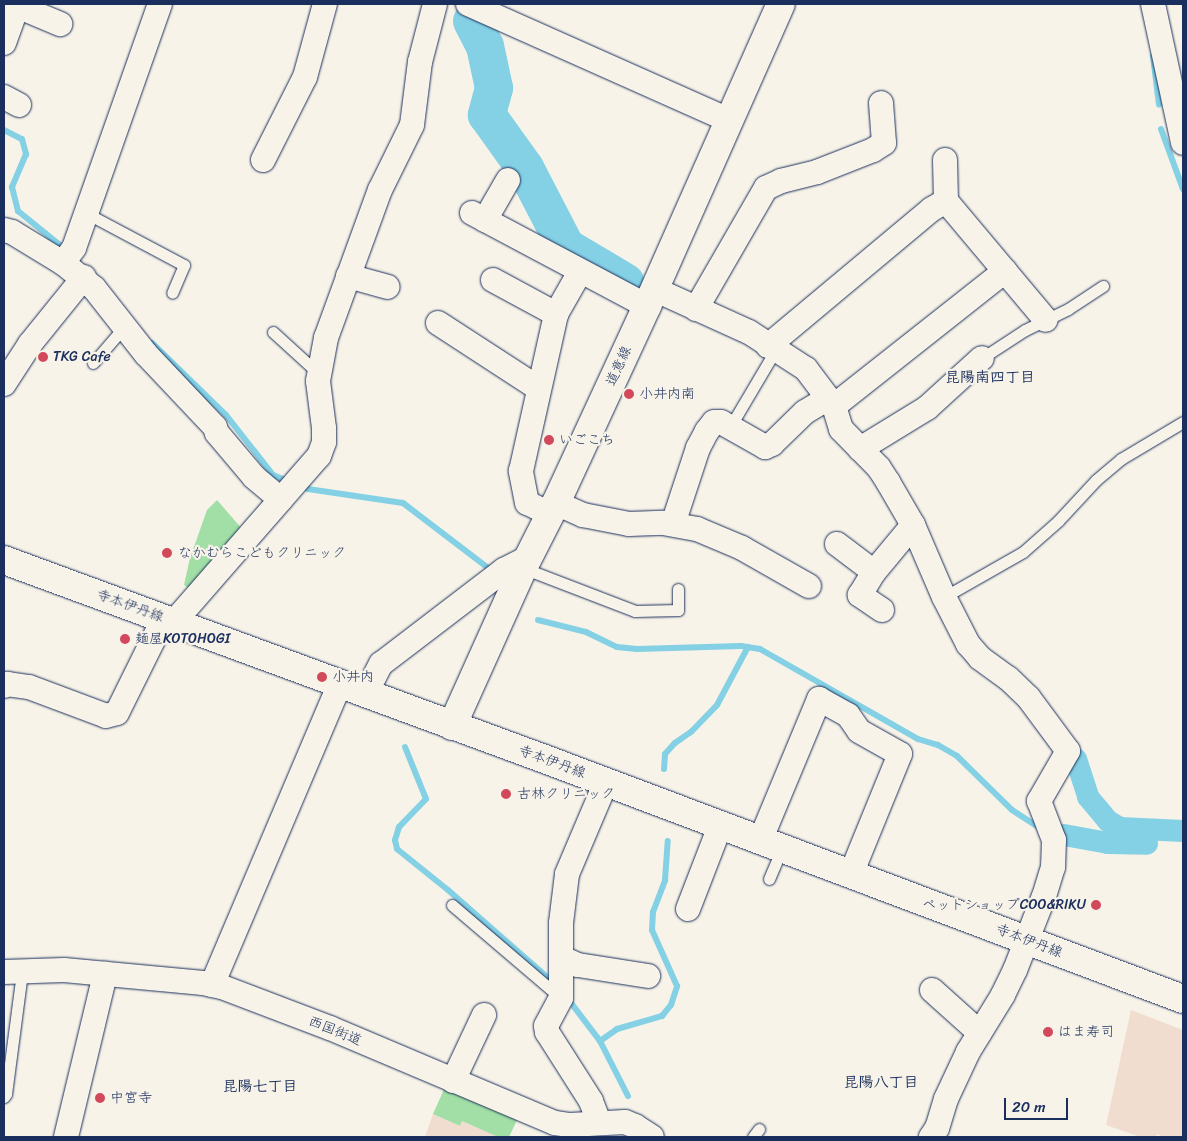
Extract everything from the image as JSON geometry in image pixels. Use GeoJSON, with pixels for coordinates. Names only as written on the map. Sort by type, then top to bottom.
{"type":"FeatureCollection","features":[{"type":"Feature","properties":{"kind":"main road","name":"道意線"},"geometry":{"type":"LineString","coordinates":[[452,726],[525,563],[553,509],[650,297],[781,4]]}},
{"type":"Feature","properties":{"kind":"main road","name":"寺本伊丹線"},"geometry":{"type":"LineString","coordinates":[[4,560],[606,782],[1183,999]]}},
{"type":"Feature","properties":{"kind":"street"},"geometry":{"type":"LineString","coordinates":[[63,263],[74,248],[160,4]]}},
{"type":"Feature","properties":{"kind":"street"},"geometry":{"type":"LineString","coordinates":[[263,160],[305,77],[325,4]]}},
{"type":"Feature","properties":{"kind":"street"},"geometry":{"type":"LineString","coordinates":[[4,686],[7,684],[29,687],[106,716],[117,713],[159,628],[174,622],[319,456],[324,442],[324,428],[318,381],[326,338],[380,190],[412,125],[420,62],[436,4]]}},
{"type":"Feature","properties":{"kind":"street"},"geometry":{"type":"LineString","coordinates":[[469,4],[729,120]]}},
{"type":"Feature","properties":{"kind":"street"},"geometry":{"type":"LineString","coordinates":[[1153,4],[1183,143]]}},
{"type":"Feature","properties":{"kind":"street"},"geometry":{"type":"LineString","coordinates":[[4,43],[18,5],[60,24]]}},
{"type":"Feature","properties":{"kind":"street"},"geometry":{"type":"LineString","coordinates":[[696,308],[766,188],[781,181],[817,172],[873,150],[884,143],[881,103]]}},
{"type":"Feature","properties":{"kind":"street"},"geometry":{"type":"LineString","coordinates":[[945,160],[946,201],[1046,320]]}},
{"type":"Feature","properties":{"kind":"street"},"geometry":{"type":"LineString","coordinates":[[508,180],[479,216],[519,248],[650,297],[696,308],[749,332],[772,349],[806,369],[831,402],[841,429],[888,482],[913,525],[963,636],[974,652],[1016,685],[1028,697],[1068,751],[1039,801],[1054,840],[1053,867],[1044,896],[1003,994],[980,1033],[946,1099],[937,1128],[931,1137]]}},
{"type":"Feature","properties":{"kind":"street"},"geometry":{"type":"LineString","coordinates":[[772,349],[932,209],[946,201]]}},
{"type":"Feature","properties":{"kind":"street"},"geometry":{"type":"LineString","coordinates":[[4,230],[12,232],[84,278],[124,327],[214,426],[217,433],[254,477],[281,500]]}},
{"type":"Feature","properties":{"kind":"street"},"geometry":{"type":"LineString","coordinates":[[673,524],[698,448],[714,422],[721,422],[766,447],[804,412],[831,402],[1004,271]]}},
{"type":"Feature","properties":{"kind":"street"},"geometry":{"type":"LineString","coordinates":[[580,272],[556,314],[538,388],[521,471],[526,503],[629,524],[673,524],[725,540],[762,558],[809,586]]}},
{"type":"Feature","properties":{"kind":"street"},"geometry":{"type":"LineString","coordinates":[[348,276],[388,287]]}},
{"type":"Feature","properties":{"kind":"street"},"geometry":{"type":"LineString","coordinates":[[4,384],[30,344],[84,278]]}},
{"type":"Feature","properties":{"kind":"street"},"geometry":{"type":"LineString","coordinates":[[494,280],[556,314]]}},
{"type":"Feature","properties":{"kind":"street"},"geometry":{"type":"LineString","coordinates":[[444,334],[538,388]]}},
{"type":"Feature","properties":{"kind":"street"},"geometry":{"type":"LineString","coordinates":[[860,449],[927,408],[982,358]]}},
{"type":"Feature","properties":{"kind":"street"},"geometry":{"type":"LineString","coordinates":[[882,610],[860,596],[874,572],[913,525]]}},
{"type":"Feature","properties":{"kind":"street"},"geometry":{"type":"LineString","coordinates":[[837,544],[874,572]]}},
{"type":"Feature","properties":{"kind":"street"},"geometry":{"type":"LineString","coordinates":[[366,693],[381,664],[504,570],[525,563]]}},
{"type":"Feature","properties":{"kind":"street"},"geometry":{"type":"LineString","coordinates":[[212,985],[340,684]]}},
{"type":"Feature","properties":{"kind":"street"},"geometry":{"type":"LineString","coordinates":[[771,845],[819,699],[848,714],[859,731],[900,754],[851,874]]}},
{"type":"Feature","properties":{"kind":"street"},"geometry":{"type":"LineString","coordinates":[[599,1122],[591,1101],[546,1032],[546,1026],[561,998],[561,923],[567,874],[606,782]]}},
{"type":"Feature","properties":{"kind":"street"},"geometry":{"type":"LineString","coordinates":[[688,909],[720,826]]}},
{"type":"Feature","properties":{"kind":"street"},"geometry":{"type":"LineString","coordinates":[[562,958],[578,965],[648,976]]}},
{"type":"Feature","properties":{"kind":"street","name":"西国街道"},"geometry":{"type":"LineString","coordinates":[[13,972],[64,970],[212,985],[330,1028],[555,1123],[570,1125],[625,1122],[652,1137]]}},
{"type":"Feature","properties":{"kind":"street"},"geometry":{"type":"LineString","coordinates":[[66,1137],[105,974]]}},
{"type":"Feature","properties":{"kind":"street"},"geometry":{"type":"LineString","coordinates":[[932,990],[980,1033]]}},
{"type":"Feature","properties":{"kind":"street"},"geometry":{"type":"LineString","coordinates":[[453,1081],[484,1015]]}},
{"type":"Feature","properties":{"kind":"lane"},"geometry":{"type":"LineString","coordinates":[[86,213],[184,265],[172,293]]}},
{"type":"Feature","properties":{"kind":"lane"},"geometry":{"type":"LineString","coordinates":[[982,358],[1068,309],[1103,286]]}},
{"type":"Feature","properties":{"kind":"lane"},"geometry":{"type":"LineString","coordinates":[[92,363],[124,327]]}},
{"type":"Feature","properties":{"kind":"lane"},"geometry":{"type":"LineString","coordinates":[[273,332],[319,374]]}},
{"type":"Feature","properties":{"kind":"lane"},"geometry":{"type":"LineString","coordinates":[[730,427],[772,349]]}},
{"type":"Feature","properties":{"kind":"lane"},"geometry":{"type":"LineString","coordinates":[[944,597],[1023,552],[1058,521],[1096,480],[1121,459],[1183,422]]}},
{"type":"Feature","properties":{"kind":"lane"},"geometry":{"type":"LineString","coordinates":[[525,563],[635,611],[678,610],[678,589]]}},
{"type":"Feature","properties":{"kind":"lane"},"geometry":{"type":"LineString","coordinates":[[769,879],[771,845]]}},
{"type":"Feature","properties":{"kind":"lane"},"geometry":{"type":"LineString","coordinates":[[452,905],[561,998]]}},
{"type":"Feature","properties":{"kind":"lane"},"geometry":{"type":"LineString","coordinates":[[4,1097],[6,1094],[13,972]]}},
{"type":"Feature","properties":{"kind":"shaded area"},"geometry":{"type":"Polygon","coordinates":[[[1131,1010],[1183,1030],[1183,1137],[1162,1137],[1157,1134],[1156,1137],[1140,1137],[1106,1125],[1131,1010]]]}},
{"type":"Feature","properties":{"kind":"shaded area"},"geometry":{"type":"Polygon","coordinates":[[[433,1114],[460,1126],[462,1121],[498,1137],[425,1137],[433,1114]]]}},
{"type":"Feature","properties":{"kind":"green space"},"geometry":{"type":"Polygon","coordinates":[[[217,500],[243,530],[190,589],[184,585],[190,558],[207,510],[217,500]]]}},
{"type":"Feature","properties":{"kind":"green space"},"geometry":{"type":"Polygon","coordinates":[[[445,1087],[518,1118],[509,1137],[498,1137],[462,1121],[460,1126],[433,1114],[445,1087]]]}},
{"type":"Feature","properties":{"kind":"waterway"},"geometry":{"type":"LineString","coordinates":[[472,21],[485,46],[494,88],[487,115],[525,168],[566,247],[625,282]]}},
{"type":"Feature","properties":{"kind":"waterway"},"geometry":{"type":"LineString","coordinates":[[1153,56],[1159,105]]}},
{"type":"Feature","properties":{"kind":"waterway"},"geometry":{"type":"LineString","coordinates":[[1161,129],[1183,189]]}},
{"type":"Feature","properties":{"kind":"waterway"},"geometry":{"type":"LineString","coordinates":[[4,130],[22,139],[26,154],[12,187],[18,211],[66,250]]}},
{"type":"Feature","properties":{"kind":"waterway"},"geometry":{"type":"LineString","coordinates":[[152,343],[226,415],[273,475],[290,482]]}},
{"type":"Feature","properties":{"kind":"waterway"},"geometry":{"type":"LineString","coordinates":[[299,485],[308,489],[403,503],[491,570]]}},
{"type":"Feature","properties":{"kind":"waterway"},"geometry":{"type":"LineString","coordinates":[[538,620],[586,632],[617,647],[637,649],[741,646],[760,649],[918,739],[938,745],[957,756],[1012,810],[1041,829]]}},
{"type":"Feature","properties":{"kind":"waterway"},"geometry":{"type":"LineString","coordinates":[[664,769],[665,754],[675,743],[691,732],[717,705],[748,647]]}},
{"type":"Feature","properties":{"kind":"waterway"},"geometry":{"type":"LineString","coordinates":[[405,747],[426,799],[399,827],[395,840],[397,849],[448,890],[554,983]]}},
{"type":"Feature","properties":{"kind":"waterway"},"geometry":{"type":"LineString","coordinates":[[1076,759],[1088,797],[1108,821],[1120,828],[1183,831]]}},
{"type":"Feature","properties":{"kind":"waterway"},"geometry":{"type":"LineString","coordinates":[[1064,835],[1108,843],[1147,844]]}},
{"type":"Feature","properties":{"kind":"waterway"},"geometry":{"type":"LineString","coordinates":[[628,1096],[600,1041],[617,1029],[662,1016],[671,1005],[677,986],[652,930],[653,912],[665,880],[668,841]]}},
{"type":"Feature","properties":{"kind":"waterway"},"geometry":{"type":"LineString","coordinates":[[568,999],[600,1041]]}},
{"type":"Feature","properties":{"kind":"place","name":"TKG Cafe"},"geometry":{"type":"Point","coordinates":[43,357]}},
{"type":"Feature","properties":{"kind":"place","name":"小井内南"},"geometry":{"type":"Point","coordinates":[629,394]}},
{"type":"Feature","properties":{"kind":"place","name":"いごこち"},"geometry":{"type":"Point","coordinates":[549,440]}},
{"type":"Feature","properties":{"kind":"place","name":"なかむらこどもクリニック"},"geometry":{"type":"Point","coordinates":[167,553]}},
{"type":"Feature","properties":{"kind":"place","name":"麺屋KOTOHOGI"},"geometry":{"type":"Point","coordinates":[125,639]}},
{"type":"Feature","properties":{"kind":"place","name":"小井内"},"geometry":{"type":"Point","coordinates":[322,677]}},
{"type":"Feature","properties":{"kind":"place","name":"古林クリニック"},"geometry":{"type":"Point","coordinates":[506,794]}},
{"type":"Feature","properties":{"kind":"place","name":"ペットショップCOO&RIKU"},"geometry":{"type":"Point","coordinates":[1096,905]}},
{"type":"Feature","properties":{"kind":"place","name":"はま寿司"},"geometry":{"type":"Point","coordinates":[1048,1032]}},
{"type":"Feature","properties":{"kind":"place","name":"中宮寺"},"geometry":{"type":"Point","coordinates":[100,1098]}},
{"type":"Feature","properties":{"kind":"district","name":"昆陽南四丁目"},"geometry":{"type":"Point","coordinates":[990,378]}},
{"type":"Feature","properties":{"kind":"district","name":"昆陽八丁目"},"geometry":{"type":"Point","coordinates":[881,1083]}},
{"type":"Feature","properties":{"kind":"district","name":"昆陽七丁目"},"geometry":{"type":"Point","coordinates":[260,1087]}}]}
